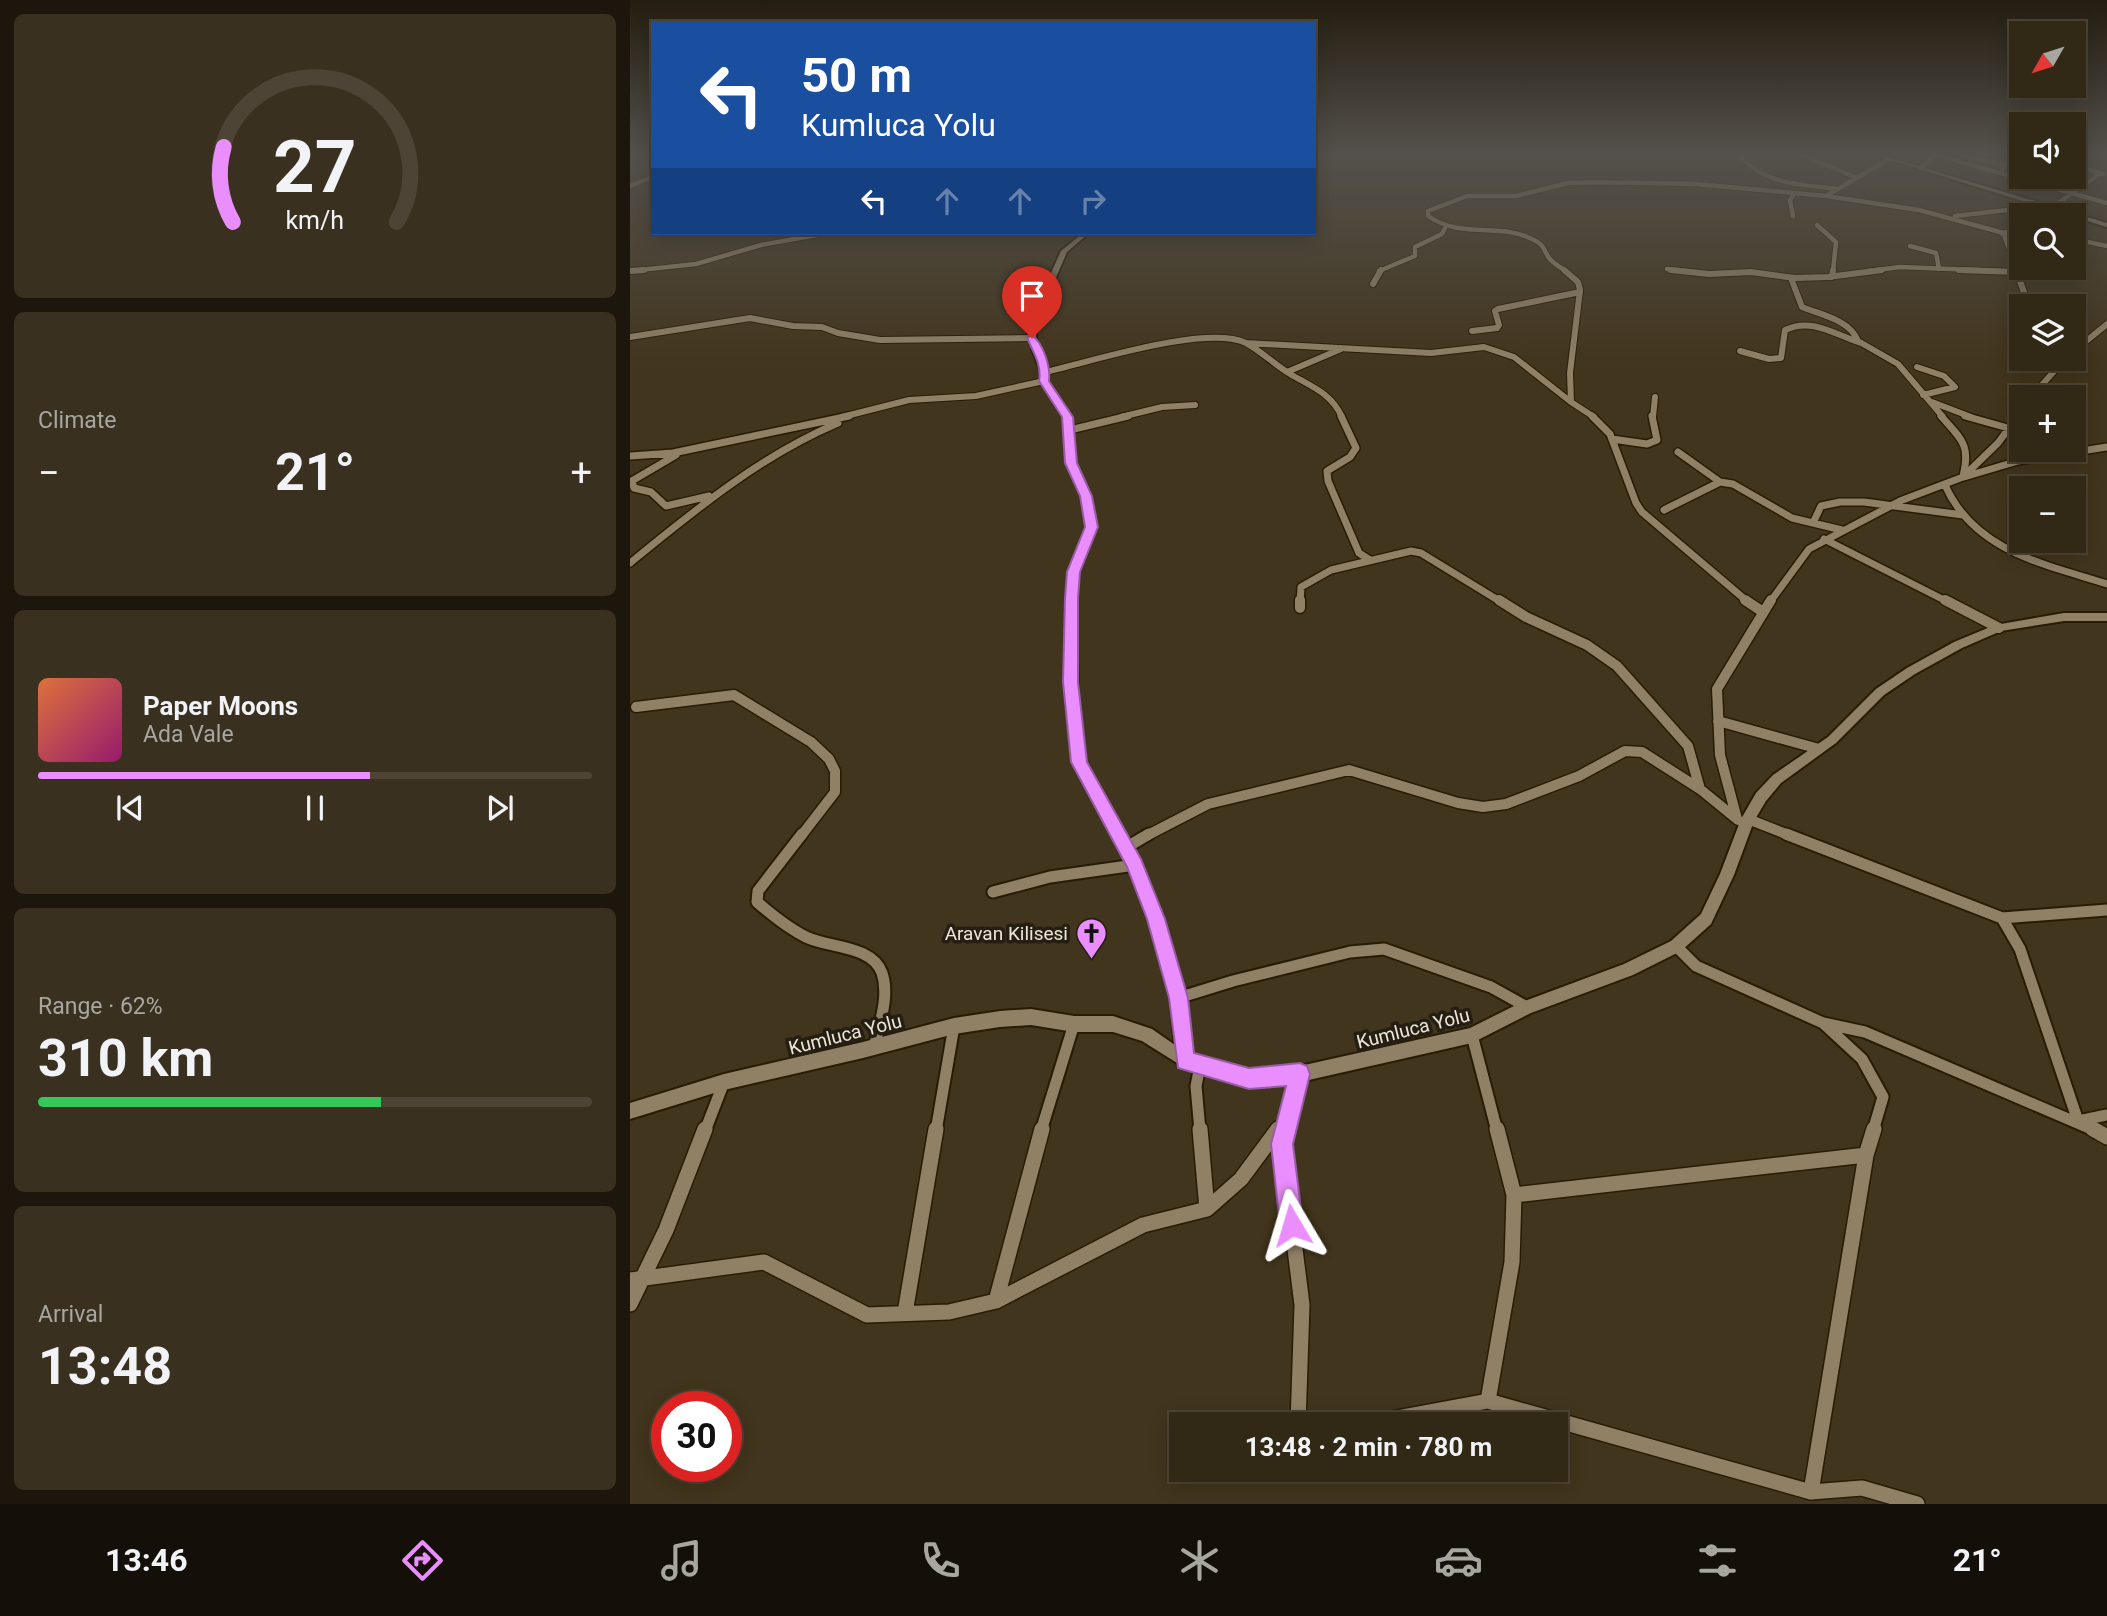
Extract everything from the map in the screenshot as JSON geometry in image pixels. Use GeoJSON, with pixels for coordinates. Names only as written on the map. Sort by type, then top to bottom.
{"type":"FeatureCollection","features":[{"type":"Feature","properties":{"kind":"street"},"geometry":{"type":"LineString","coordinates":[[1437,225],[1525,236],[1547,249],[1548,257],[1577,280],[1580,292],[1579,316],[1572,345],[1568,392],[1571,402]]}},
{"type":"Feature","properties":{"kind":"street"},"geometry":{"type":"LineString","coordinates":[[1817,225],[1836,242],[1832,277]]}},
{"type":"Feature","properties":{"kind":"street"},"geometry":{"type":"LineString","coordinates":[[1976,225],[2009,232]]}},
{"type":"Feature","properties":{"kind":"street"},"geometry":{"type":"LineString","coordinates":[[1373,284],[1380,270],[1415,256],[1417,244],[1442,234],[1445,228]]}},
{"type":"Feature","properties":{"kind":"street"},"geometry":{"type":"LineString","coordinates":[[2000,232],[2004,234],[2009,248]]}},
{"type":"Feature","properties":{"kind":"street"},"geometry":{"type":"LineString","coordinates":[[630,271],[695,264],[761,245],[817,235]]}},
{"type":"Feature","properties":{"kind":"street"},"geometry":{"type":"LineString","coordinates":[[1084,235],[1062,254],[1054,278],[1036,313],[1032,338],[1045,377],[1067,417],[1071,463],[1086,496],[1091,527],[1072,583],[1070,662],[1073,720],[1079,740],[1079,762],[1127,847],[1156,919],[1178,998],[1185,1060]]}},
{"type":"Feature","properties":{"kind":"street"},"geometry":{"type":"LineString","coordinates":[[2086,242],[2107,246]]}},
{"type":"Feature","properties":{"kind":"street"},"geometry":{"type":"LineString","coordinates":[[1910,246],[1936,253],[1939,269]]}},
{"type":"Feature","properties":{"kind":"street"},"geometry":{"type":"LineString","coordinates":[[1667,269],[1709,274],[1751,272],[1791,278],[1832,277],[1900,267],[2009,272]]}},
{"type":"Feature","properties":{"kind":"street"},"geometry":{"type":"LineString","coordinates":[[1791,278],[1800,304],[1852,328],[1861,343]]}},
{"type":"Feature","properties":{"kind":"street"},"geometry":{"type":"LineString","coordinates":[[1472,331],[1497,328],[1497,309],[1580,292]]}},
{"type":"Feature","properties":{"kind":"street"},"geometry":{"type":"LineString","coordinates":[[630,337],[750,318],[793,326],[821,327],[838,333],[880,340],[1032,338]]}},
{"type":"Feature","properties":{"kind":"street"},"geometry":{"type":"LineString","coordinates":[[2086,341],[2107,324]]}},
{"type":"Feature","properties":{"kind":"street"},"geometry":{"type":"LineString","coordinates":[[1740,351],[1769,359],[1781,358],[1785,330],[1796,325],[1825,328],[1861,343],[1898,364],[1966,445],[1968,456],[1963,477]]}},
{"type":"Feature","properties":{"kind":"street"},"geometry":{"type":"LineString","coordinates":[[630,456],[660,455],[809,426],[909,400],[976,396],[1107,356],[1216,336],[1246,343],[1432,353],[1472,347],[1495,350],[1514,357],[1600,421],[1612,439],[1636,503],[1642,512],[1737,595],[1763,612]]}},
{"type":"Feature","properties":{"kind":"street"},"geometry":{"type":"LineString","coordinates":[[1246,343],[1334,400],[1356,448],[1355,453],[1327,471],[1328,481],[1359,553],[1370,560]]}},
{"type":"Feature","properties":{"kind":"street"},"geometry":{"type":"LineString","coordinates":[[1287,372],[1344,348]]}},
{"type":"Feature","properties":{"kind":"street"},"geometry":{"type":"LineString","coordinates":[[1917,367],[1943,375],[1953,382],[1955,387],[1925,397]]}},
{"type":"Feature","properties":{"kind":"street"},"geometry":{"type":"LineString","coordinates":[[2042,385],[2054,371]]}},
{"type":"Feature","properties":{"kind":"street"},"geometry":{"type":"LineString","coordinates":[[1612,439],[1647,444],[1657,440],[1652,413],[1656,397]]}},
{"type":"Feature","properties":{"kind":"street"},"geometry":{"type":"LineString","coordinates":[[1925,397],[1953,412],[2008,428],[1998,443],[1963,477]]}},
{"type":"Feature","properties":{"kind":"street"},"geometry":{"type":"LineString","coordinates":[[1070,429],[1162,407],[1195,405]]}},
{"type":"Feature","properties":{"kind":"street"},"geometry":{"type":"LineString","coordinates":[[630,563],[714,495],[807,436],[858,413]]}},
{"type":"Feature","properties":{"kind":"street"},"geometry":{"type":"LineString","coordinates":[[1743,824],[1723,771],[1717,689],[1763,612],[1809,549],[1900,501],[1963,477],[2018,461],[2107,447]]}},
{"type":"Feature","properties":{"kind":"street"},"geometry":{"type":"LineString","coordinates":[[689,449],[631,481],[634,488],[651,492],[666,506],[714,495]]}},
{"type":"Feature","properties":{"kind":"street"},"geometry":{"type":"LineString","coordinates":[[1678,452],[1720,482],[1742,487],[1785,514],[1842,530]]}},
{"type":"Feature","properties":{"kind":"street"},"geometry":{"type":"LineString","coordinates":[[1664,510],[1720,482]]}},
{"type":"Feature","properties":{"kind":"street"},"geometry":{"type":"LineString","coordinates":[[1945,485],[1954,506],[1963,516],[1976,529],[2003,547],[2107,584]]}},
{"type":"Feature","properties":{"kind":"street"},"geometry":{"type":"LineString","coordinates":[[1813,523],[1821,506],[1829,503],[1864,502],[1891,507],[1939,510],[1963,516]]}},
{"type":"Feature","properties":{"kind":"street"},"geometry":{"type":"LineString","coordinates":[[1824,539],[2000,628]]}},
{"type":"Feature","properties":{"kind":"street"},"geometry":{"type":"LineString","coordinates":[[1300,608],[1301,587],[1331,570],[1411,551],[1421,553],[1526,617],[1601,652],[1632,681],[1688,746],[1700,789]]}},
{"type":"Feature","properties":{"kind":"street","name":"Kumluca Yolu"},"geometry":{"type":"LineString","coordinates":[[630,1111],[724,1082],[874,1048],[954,1026],[1031,1017],[1074,1024],[1113,1024],[1146,1035],[1185,1060],[1249,1079],[1300,1074],[1472,1035],[1528,1007],[1628,970],[1676,946],[1706,919],[1727,875],[1743,824],[1777,779],[1819,749],[1881,692],[1911,671],[1958,645],[2000,628],[2064,617],[2107,617]]}},
{"type":"Feature","properties":{"kind":"street"},"geometry":{"type":"LineString","coordinates":[[636,706],[734,695],[811,742],[829,759],[835,771],[835,792],[758,891],[757,902],[799,933],[873,961],[881,971],[885,992],[874,1048]]}},
{"type":"Feature","properties":{"kind":"street"},"geometry":{"type":"LineString","coordinates":[[1718,721],[1819,749]]}},
{"type":"Feature","properties":{"kind":"street"},"geometry":{"type":"LineString","coordinates":[[1127,847],[1175,819],[1208,804],[1349,771],[1458,803],[1483,807],[1525,798],[1579,776],[1625,751],[1642,752],[1700,789],[1743,824],[2002,918],[2107,910]]}},
{"type":"Feature","properties":{"kind":"street"},"geometry":{"type":"LineString","coordinates":[[993,892],[1050,877],[1135,865]]}},
{"type":"Feature","properties":{"kind":"street"},"geometry":{"type":"LineString","coordinates":[[2002,918],[2020,949],[2078,1121]]}},
{"type":"Feature","properties":{"kind":"street"},"geometry":{"type":"LineString","coordinates":[[1676,946],[1696,966],[1823,1023],[1865,1032],[2078,1121],[2107,1137]]}},
{"type":"Feature","properties":{"kind":"street"},"geometry":{"type":"LineString","coordinates":[[1178,998],[1233,981],[1350,952],[1384,948],[1491,987],[1528,1007]]}},
{"type":"Feature","properties":{"kind":"street"},"geometry":{"type":"LineString","coordinates":[[1811,1492],[1866,1155],[1883,1097],[1862,1059],[1823,1023]]}},
{"type":"Feature","properties":{"kind":"street"},"geometry":{"type":"LineString","coordinates":[[996,1301],[1051,1095],[1074,1024]]}},
{"type":"Feature","properties":{"kind":"street"},"geometry":{"type":"LineString","coordinates":[[905,1313],[954,1026]]}},
{"type":"Feature","properties":{"kind":"street"},"geometry":{"type":"LineString","coordinates":[[1472,1035],[1514,1195],[1512,1262],[1488,1401]]}},
{"type":"Feature","properties":{"kind":"street"},"geometry":{"type":"LineString","coordinates":[[1200,1066],[1196,1086],[1207,1209]]}},
{"type":"Feature","properties":{"kind":"street"},"geometry":{"type":"LineString","coordinates":[[1298,1412],[1301,1305],[1282,1144],[1300,1074]]}},
{"type":"Feature","properties":{"kind":"street"},"geometry":{"type":"LineString","coordinates":[[630,1304],[636,1279],[666,1230],[724,1082]]}},
{"type":"Feature","properties":{"kind":"street"},"geometry":{"type":"LineString","coordinates":[[636,1279],[764,1262],[867,1315],[949,1312],[996,1301],[1143,1225],[1207,1209],[1241,1179],[1290,1113]]}},
{"type":"Feature","properties":{"kind":"street"},"geometry":{"type":"LineString","coordinates":[[2078,1121],[2107,1115]]}},
{"type":"Feature","properties":{"kind":"street"},"geometry":{"type":"LineString","coordinates":[[1514,1195],[1866,1155]]}},
{"type":"Feature","properties":{"kind":"street"},"geometry":{"type":"LineString","coordinates":[[1429,1412],[1488,1401],[1811,1492],[1862,1488],[1917,1504]]}},
{"type":"Feature","properties":{"kind":"place","name":"Aravan Kilisesi"},"geometry":{"type":"Point","coordinates":[1091,960]}},
{"type":"Feature","properties":{"kind":"route"},"geometry":{"type":"LineString","coordinates":[[1032,338],[1042,361],[1044,381],[1067,417],[1070,428],[1069,455],[1086,496],[1091,527],[1091,533],[1074,572],[1071,598],[1070,662],[1073,720],[1079,740],[1079,762],[1127,847],[1156,919],[1178,998],[1185,1060],[1249,1079],[1300,1074],[1282,1144],[1292,1225]]}}]}
